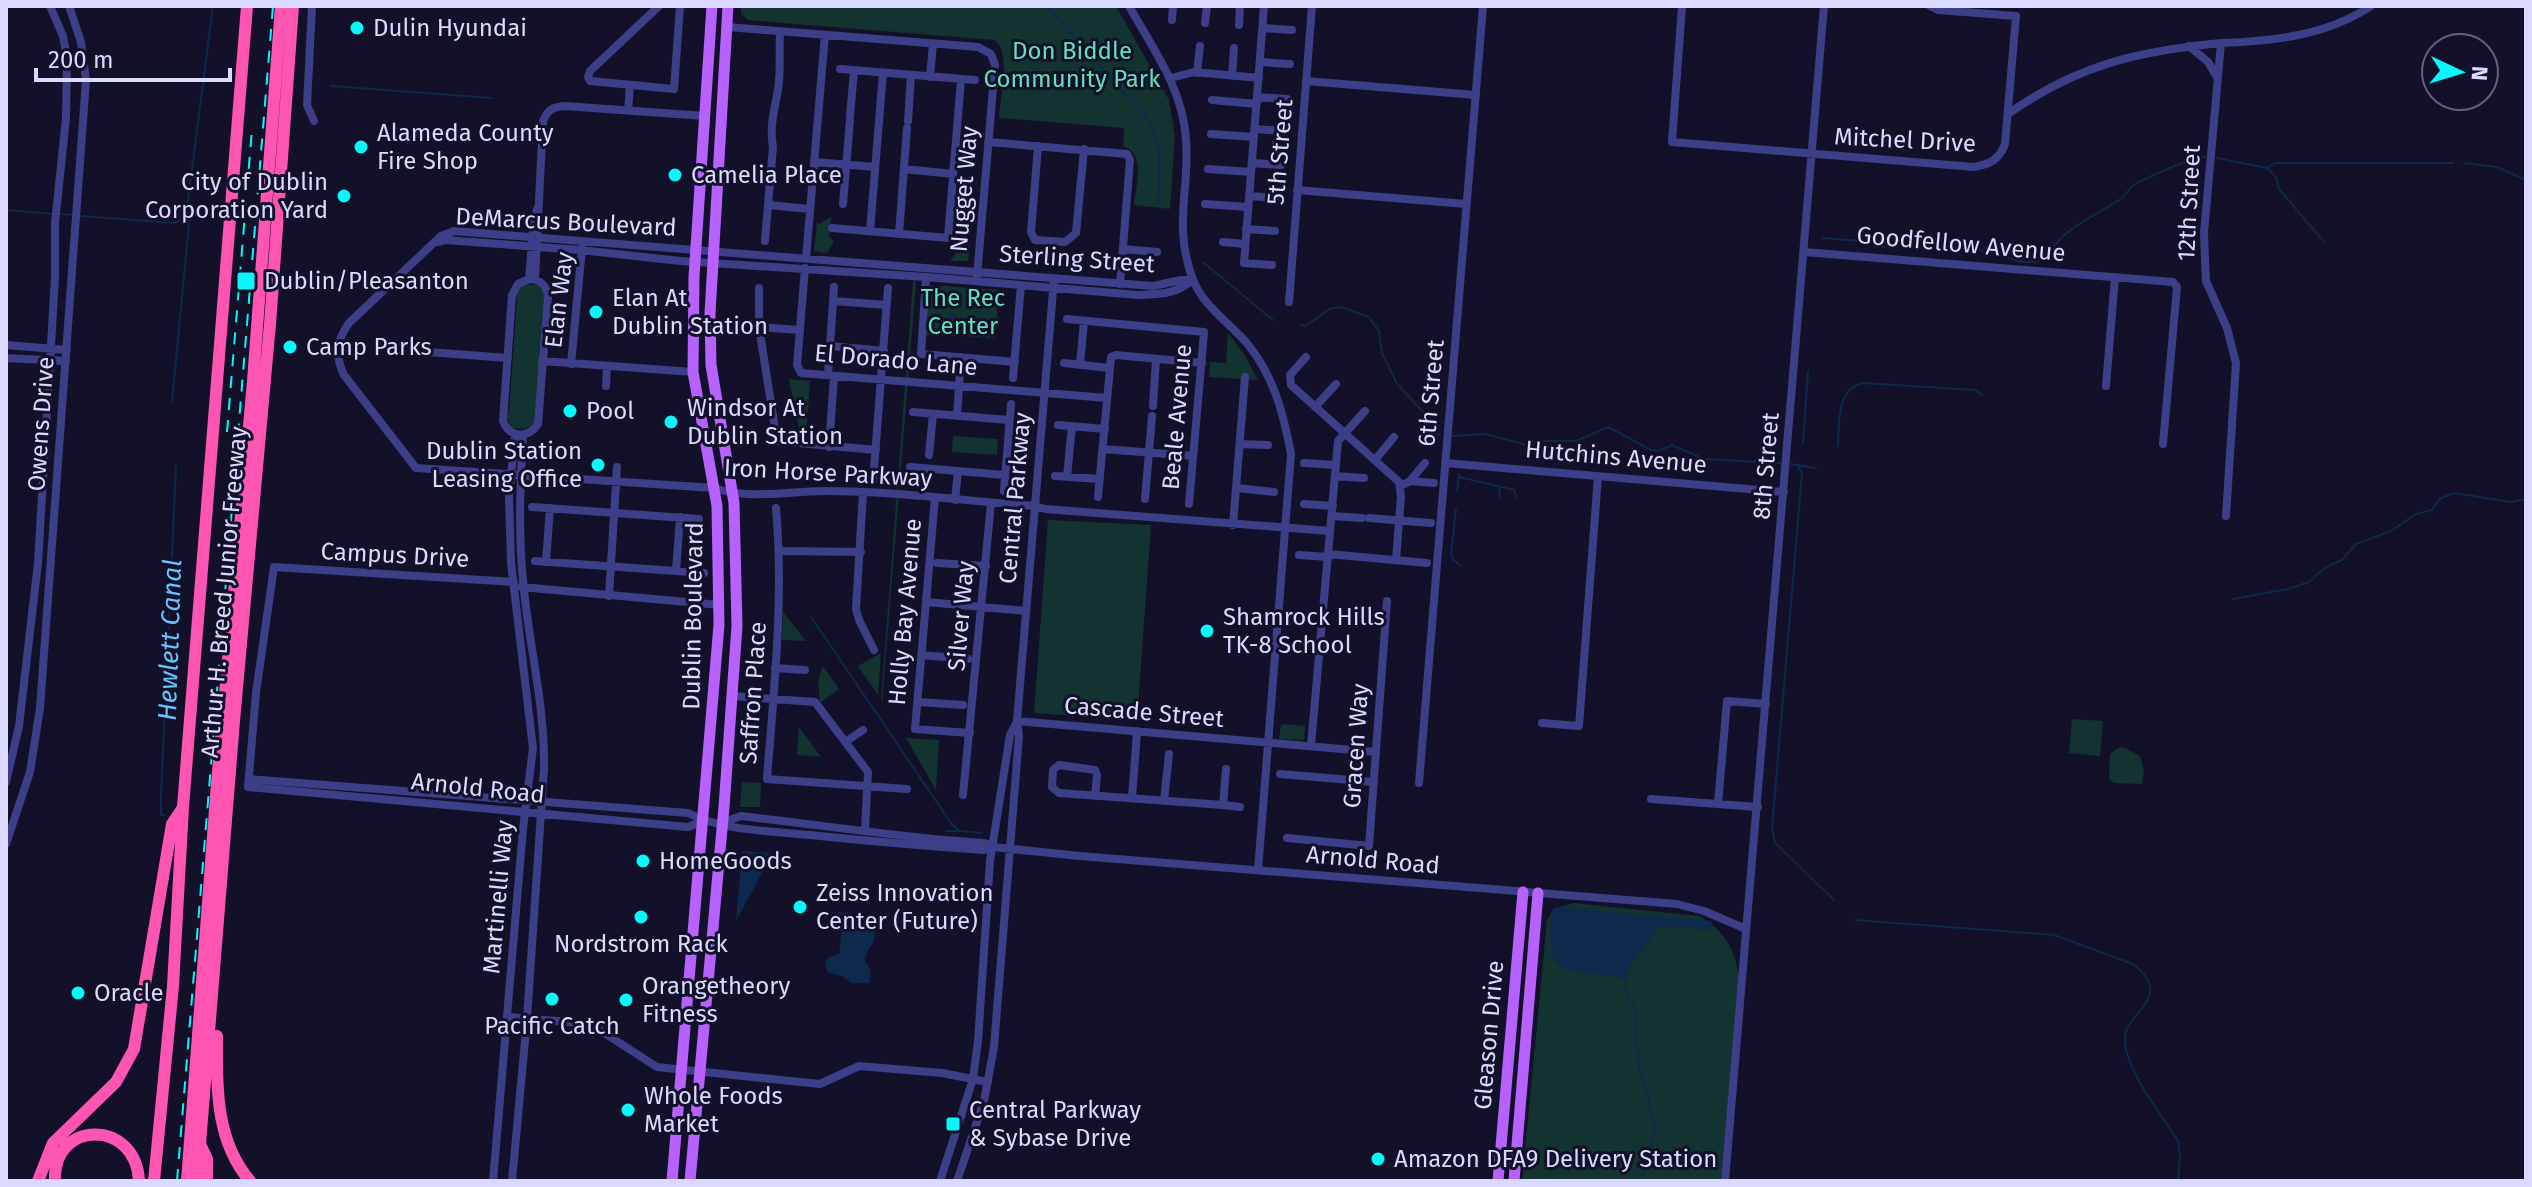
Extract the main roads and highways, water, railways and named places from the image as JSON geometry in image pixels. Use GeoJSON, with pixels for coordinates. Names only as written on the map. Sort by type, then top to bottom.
{"type":"FeatureCollection","features":[{"type":"Feature","properties":{"kind":"highway","name":"Arthur H. Breed Junior Freeway"},"geometry":{"type":"LineString","coordinates":[[154,1181],[173,986],[183,807],[247,6]]}},
{"type":"Feature","properties":{"kind":"highway"},"geometry":{"type":"LineString","coordinates":[[187,1181],[281,6]]}},
{"type":"Feature","properties":{"kind":"highway","name":"Arthur H. Breed Junior Freeway"},"geometry":{"type":"LineString","coordinates":[[197,1181],[234,721],[267,369],[293,6]]}},
{"type":"Feature","properties":{"kind":"highway"},"geometry":{"type":"LineString","coordinates":[[38,1181],[53,1143],[116,1082],[134,1049],[172,824],[183,807]]}},
{"type":"Feature","properties":{"kind":"highway"},"geometry":{"type":"LineString","coordinates":[[212,1011],[217,1033],[220,1118],[230,1150],[250,1181]]}},
{"type":"Feature","properties":{"kind":"highway"},"geometry":{"type":"LineString","coordinates":[[55,1181],[55,1168],[65,1148],[74,1140],[93,1134],[111,1137],[130,1151],[136,1161],[139,1181]]}},
{"type":"Feature","properties":{"kind":"highway"},"geometry":{"type":"LineString","coordinates":[[200,1143],[207,1159],[207,1181]]}},
{"type":"Feature","properties":{"kind":"main road","name":"Dublin Boulevard"},"geometry":{"type":"LineString","coordinates":[[672,1181],[720,605],[714,488],[693,372],[695,255],[712,6]]}},
{"type":"Feature","properties":{"kind":"main road","name":"Dublin Boulevard"},"geometry":{"type":"LineString","coordinates":[[690,1181],[737,626],[732,494],[711,365],[713,256],[728,6]]}},
{"type":"Feature","properties":{"kind":"main road","name":"Gleason Drive"},"geometry":{"type":"LineString","coordinates":[[1498,1181],[1523,892]]}},
{"type":"Feature","properties":{"kind":"main road","name":"Gleason Drive"},"geometry":{"type":"LineString","coordinates":[[1514,1181],[1538,893]]}},
{"type":"Feature","properties":{"kind":"water"},"geometry":{"type":"Polygon","coordinates":[[[949,313],[966,321],[967,318],[984,319],[985,328],[976,327],[976,322],[972,322],[971,329],[949,328],[949,313]]]}},
{"type":"Feature","properties":{"kind":"water"},"geometry":{"type":"Polygon","coordinates":[[[742,851],[773,853],[736,921],[742,851]]]}},
{"type":"Feature","properties":{"kind":"water"},"geometry":{"type":"Polygon","coordinates":[[[1555,907],[1712,921],[1711,930],[1659,926],[1621,980],[1614,975],[1612,978],[1578,973],[1560,966],[1550,943],[1552,910],[1555,907]]]}},
{"type":"Feature","properties":{"kind":"water"},"geometry":{"type":"Polygon","coordinates":[[[838,912],[876,918],[874,942],[865,960],[871,971],[869,983],[851,983],[828,972],[825,966],[827,958],[839,954],[842,928],[835,918],[838,912]]]}},
{"type":"Feature","properties":{"kind":"waterway"},"geometry":{"type":"LineString","coordinates":[[80,216],[175,223],[182,219],[188,200],[213,6]]}},
{"type":"Feature","properties":{"kind":"waterway"},"geometry":{"type":"LineString","coordinates":[[1046,6],[1151,123],[1159,152],[1158,203]]}},
{"type":"Feature","properties":{"kind":"waterway"},"geometry":{"type":"LineString","coordinates":[[331,86],[492,98]]}},
{"type":"Feature","properties":{"kind":"waterway"},"geometry":{"type":"LineString","coordinates":[[1823,238],[1988,251],[2024,262],[2048,260],[2051,250],[2067,233],[2119,200],[2137,183],[2195,157],[2205,157]]}},
{"type":"Feature","properties":{"kind":"waterway"},"geometry":{"type":"LineString","coordinates":[[2217,158],[2267,168],[2275,163],[2453,163]]}},
{"type":"Feature","properties":{"kind":"waterway"},"geometry":{"type":"LineString","coordinates":[[2464,163],[2497,167],[2526,180]]}},
{"type":"Feature","properties":{"kind":"waterway"},"geometry":{"type":"LineString","coordinates":[[2267,168],[2276,177],[2279,189],[2324,242]]}},
{"type":"Feature","properties":{"kind":"waterway"},"geometry":{"type":"LineString","coordinates":[[6,210],[54,214]]}},
{"type":"Feature","properties":{"kind":"waterway"},"geometry":{"type":"LineString","coordinates":[[61,214],[74,215]]}},
{"type":"Feature","properties":{"kind":"waterway","name":"Hewlett Canal"},"geometry":{"type":"LineString","coordinates":[[172,402],[189,223],[183,219]]}},
{"type":"Feature","properties":{"kind":"waterway"},"geometry":{"type":"LineString","coordinates":[[1204,263],[1273,320]]}},
{"type":"Feature","properties":{"kind":"waterway"},"geometry":{"type":"LineString","coordinates":[[1301,325],[1306,326],[1329,309],[1342,307],[1369,317],[1379,331],[1382,353],[1397,384],[1425,414],[1429,430],[1440,435]]}},
{"type":"Feature","properties":{"kind":"waterway"},"geometry":{"type":"LineString","coordinates":[[1803,443],[1808,371]]}},
{"type":"Feature","properties":{"kind":"waterway"},"geometry":{"type":"LineString","coordinates":[[1838,446],[1843,400],[1848,392],[1863,383],[1976,390],[1982,395]]}},
{"type":"Feature","properties":{"kind":"waterway"},"geometry":{"type":"LineString","coordinates":[[1453,436],[1486,434],[1530,446],[1539,441],[1576,441],[1608,427],[1651,450],[1658,451],[1672,445],[1704,459],[1781,463]]}},
{"type":"Feature","properties":{"kind":"waterway"},"geometry":{"type":"LineString","coordinates":[[1791,464],[1816,468]]}},
{"type":"Feature","properties":{"kind":"waterway"},"geometry":{"type":"LineString","coordinates":[[1797,465],[1802,473],[1772,828],[1775,843],[1834,900]]}},
{"type":"Feature","properties":{"kind":"waterway","name":"Hewlett Canal"},"geometry":{"type":"LineString","coordinates":[[164,815],[161,815],[161,795],[176,466]]}},
{"type":"Feature","properties":{"kind":"waterway"},"geometry":{"type":"LineString","coordinates":[[1457,491],[1459,474]]}},
{"type":"Feature","properties":{"kind":"waterway"},"geometry":{"type":"LineString","coordinates":[[1459,477],[1514,490],[1517,498]]}},
{"type":"Feature","properties":{"kind":"waterway"},"geometry":{"type":"LineString","coordinates":[[1499,487],[1500,498]]}},
{"type":"Feature","properties":{"kind":"waterway"},"geometry":{"type":"LineString","coordinates":[[2233,599],[2309,582],[2326,567],[2342,560],[2356,544],[2391,531],[2416,514],[2432,510],[2439,499],[2454,493],[2511,502],[2526,499]]}},
{"type":"Feature","properties":{"kind":"waterway"},"geometry":{"type":"LineString","coordinates":[[1456,509],[1451,554],[1460,565]]}},
{"type":"Feature","properties":{"kind":"waterway"},"geometry":{"type":"LineString","coordinates":[[811,617],[951,823],[959,831],[982,833]]}},
{"type":"Feature","properties":{"kind":"waterway"},"geometry":{"type":"LineString","coordinates":[[946,831],[958,831]]}},
{"type":"Feature","properties":{"kind":"waterway"},"geometry":{"type":"LineString","coordinates":[[1855,920],[2054,935],[2133,964],[2150,986],[2146,1003],[2128,1028],[2126,1049],[2137,1077],[2178,1141],[2178,1181]]}},
{"type":"Feature","properties":{"kind":"waterway"},"geometry":{"type":"LineString","coordinates":[[1625,972],[1628,977],[1624,987],[1635,1009],[1638,1063],[1655,1134],[1643,1174]]}},
{"type":"Feature","properties":{"kind":"railway"},"geometry":{"type":"LineString","coordinates":[[177,1181],[273,6]]}},
{"type":"Feature","properties":{"kind":"railway"},"geometry":{"type":"LineString","coordinates":[[227,432],[252,129]]}},
{"type":"Feature","properties":{"kind":"place","name":"Dulin Hyundai"},"geometry":{"type":"Point","coordinates":[357,28]}},
{"type":"Feature","properties":{"kind":"place","name":"Alameda County Fire Shop"},"geometry":{"type":"Point","coordinates":[361,147]}},
{"type":"Feature","properties":{"kind":"place","name":"Camelia Place"},"geometry":{"type":"Point","coordinates":[675,175]}},
{"type":"Feature","properties":{"kind":"place","name":"City of Dublin Corporation Yard"},"geometry":{"type":"Point","coordinates":[344,196]}},
{"type":"Feature","properties":{"kind":"place","name":"Dublin/Pleasanton"},"geometry":{"type":"Point","coordinates":[246,281]}},
{"type":"Feature","properties":{"kind":"place","name":"Elan At Dublin Station"},"geometry":{"type":"Point","coordinates":[596,312]}},
{"type":"Feature","properties":{"kind":"place","name":"Camp Parks"},"geometry":{"type":"Point","coordinates":[290,347]}},
{"type":"Feature","properties":{"kind":"place","name":"Pool"},"geometry":{"type":"Point","coordinates":[570,411]}},
{"type":"Feature","properties":{"kind":"place","name":"Windsor At Dublin Station"},"geometry":{"type":"Point","coordinates":[671,422]}},
{"type":"Feature","properties":{"kind":"place","name":"Dublin Station Leasing Office"},"geometry":{"type":"Point","coordinates":[598,465]}},
{"type":"Feature","properties":{"kind":"place","name":"Shamrock Hills TK-8 School"},"geometry":{"type":"Point","coordinates":[1207,631]}},
{"type":"Feature","properties":{"kind":"place","name":"HomeGoods"},"geometry":{"type":"Point","coordinates":[643,861]}},
{"type":"Feature","properties":{"kind":"place","name":"Zeiss Innovation Center (Future)"},"geometry":{"type":"Point","coordinates":[800,907]}},
{"type":"Feature","properties":{"kind":"place","name":"Nordstrom Rack"},"geometry":{"type":"Point","coordinates":[641,917]}},
{"type":"Feature","properties":{"kind":"place","name":"Oracle"},"geometry":{"type":"Point","coordinates":[78,993]}},
{"type":"Feature","properties":{"kind":"place","name":"Pacific Catch"},"geometry":{"type":"Point","coordinates":[552,999]}},
{"type":"Feature","properties":{"kind":"place","name":"Orangetheory Fitness"},"geometry":{"type":"Point","coordinates":[626,1000]}},
{"type":"Feature","properties":{"kind":"place","name":"Whole Foods Market"},"geometry":{"type":"Point","coordinates":[628,1110]}},
{"type":"Feature","properties":{"kind":"place","name":"Central Parkway & Sybase Drive"},"geometry":{"type":"Point","coordinates":[953,1124]}},
{"type":"Feature","properties":{"kind":"place","name":"Amazon DFA9 Delivery Station"},"geometry":{"type":"Point","coordinates":[1378,1159]}},
{"type":"Feature","properties":{"kind":"park label","name":"Don Biddle Community Park"},"geometry":{"type":"Point","coordinates":[1072,65]}},
{"type":"Feature","properties":{"kind":"park label","name":"The Rec Center"},"geometry":{"type":"Point","coordinates":[963,312]}}]}
